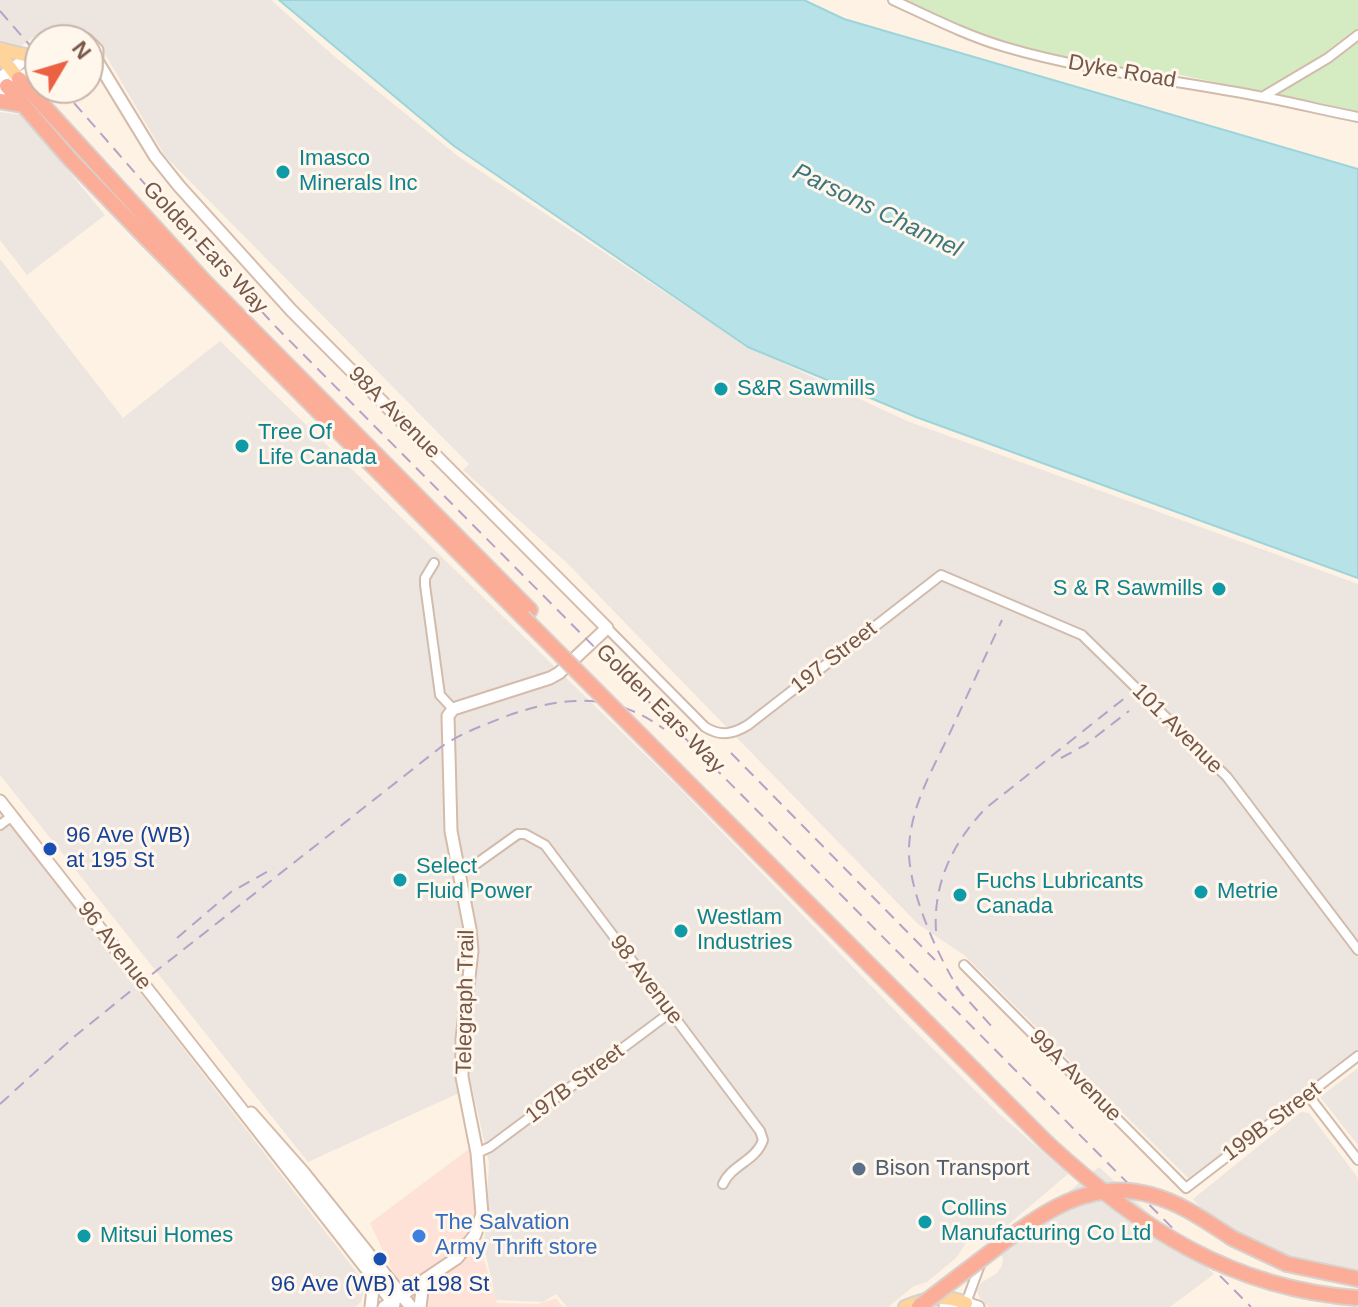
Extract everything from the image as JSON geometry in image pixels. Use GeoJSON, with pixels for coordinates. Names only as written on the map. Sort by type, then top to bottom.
{"type":"FeatureCollection","features":[{"type":"Feature","properties":{"kind":"highway","name":"Golden Ears Way"},"geometry":{"type":"LineString","coordinates":[[5,80],[23,105],[159,251],[1119,1206],[1201,1256],[1278,1285],[1358,1298]]}},
{"type":"Feature","properties":{"kind":"highway","name":"Golden Ears Way"},"geometry":{"type":"LineString","coordinates":[[5,80],[527,614]]}},
{"type":"Feature","properties":{"kind":"highway"},"geometry":{"type":"LineString","coordinates":[[0,101],[23,105]]}},
{"type":"Feature","properties":{"kind":"highway","name":"Golden Ears Way"},"geometry":{"type":"LineString","coordinates":[[1050,1140],[1116,1192],[1188,1239],[1277,1275],[1358,1289]]}},
{"type":"Feature","properties":{"kind":"highway"},"geometry":{"type":"LineString","coordinates":[[919,1307],[1049,1210],[1073,1198],[1108,1190],[1154,1195],[1179,1205],[1271,1258],[1300,1268],[1358,1279]]}},
{"type":"Feature","properties":{"kind":"main road"},"geometry":{"type":"LineString","coordinates":[[0,49],[24,54]]}},
{"type":"Feature","properties":{"kind":"main road","name":"Golden Ears Way"},"geometry":{"type":"LineString","coordinates":[[0,55],[5,80]]}},
{"type":"Feature","properties":{"kind":"main road"},"geometry":{"type":"LineString","coordinates":[[905,1307],[942,1296],[972,1305]]}},
{"type":"Feature","properties":{"kind":"street","name":"Dyke Road"},"geometry":{"type":"LineString","coordinates":[[893,0],[957,29],[1038,56],[1358,117]]}},
{"type":"Feature","properties":{"kind":"street"},"geometry":{"type":"LineString","coordinates":[[1263,97],[1328,58],[1358,35]]}},
{"type":"Feature","properties":{"kind":"street"},"geometry":{"type":"LineString","coordinates":[[5,80],[24,65]]}},
{"type":"Feature","properties":{"kind":"street","name":"98A Avenue"},"geometry":{"type":"LineString","coordinates":[[104,76],[155,156],[291,310],[705,727],[724,734]]}},
{"type":"Feature","properties":{"kind":"street"},"geometry":{"type":"LineString","coordinates":[[434,563],[425,578],[425,585],[440,695],[453,709],[550,678],[607,628]]}},
{"type":"Feature","properties":{"kind":"street","name":"197 Street"},"geometry":{"type":"LineString","coordinates":[[724,734],[748,725],[941,575]]}},
{"type":"Feature","properties":{"kind":"street","name":"101 Avenue"},"geometry":{"type":"LineString","coordinates":[[941,575],[1082,635],[1227,777],[1358,950]]}},
{"type":"Feature","properties":{"kind":"street","name":"Telegraph Trail"},"geometry":{"type":"LineString","coordinates":[[393,1302],[466,1249],[478,1226],[482,1202],[477,1153],[462,1077],[462,1039],[472,951],[451,831],[447,724],[453,709]]}},
{"type":"Feature","properties":{"kind":"street","name":"96 Avenue"},"geometry":{"type":"LineString","coordinates":[[0,801],[393,1302],[411,1307]]}},
{"type":"Feature","properties":{"kind":"street"},"geometry":{"type":"LineString","coordinates":[[0,825],[12,816]]}},
{"type":"Feature","properties":{"kind":"street","name":"98 Avenue"},"geometry":{"type":"LineString","coordinates":[[458,867],[476,864],[518,834],[525,834],[545,845],[760,1131],[763,1140],[757,1152],[727,1175],[723,1184]]}},
{"type":"Feature","properties":{"kind":"street","name":"99A Avenue"},"geometry":{"type":"LineString","coordinates":[[964,965],[1186,1188]]}},
{"type":"Feature","properties":{"kind":"street","name":"197B Street"},"geometry":{"type":"LineString","coordinates":[[477,1153],[524,1123],[671,1012]]}},
{"type":"Feature","properties":{"kind":"street","name":"199B Street"},"geometry":{"type":"LineString","coordinates":[[1186,1188],[1358,1056]]}},
{"type":"Feature","properties":{"kind":"street","name":"96 Avenue"},"geometry":{"type":"LineString","coordinates":[[228,1090],[287,1152],[393,1302]]}},
{"type":"Feature","properties":{"kind":"street"},"geometry":{"type":"LineString","coordinates":[[1308,1095],[1358,1160]]}},
{"type":"Feature","properties":{"kind":"street"},"geometry":{"type":"LineString","coordinates":[[945,1307],[972,1305],[982,1257]]}},
{"type":"Feature","properties":{"kind":"street"},"geometry":{"type":"LineString","coordinates":[[420,1307],[422,1290],[432,1276]]}},
{"type":"Feature","properties":{"kind":"street"},"geometry":{"type":"LineString","coordinates":[[371,1307],[374,1278]]}},
{"type":"Feature","properties":{"kind":"shaded area"},"geometry":{"type":"Polygon","coordinates":[[[0,0],[271,0],[334,56],[459,157],[748,347],[907,421],[1358,584],[1358,1049],[1189,1179],[964,955],[918,924],[567,563],[463,470],[469,464],[165,156],[104,52],[104,24],[24,24],[24,44],[0,62],[0,0]]]}},
{"type":"Feature","properties":{"kind":"shaded area"},"geometry":{"type":"Polygon","coordinates":[[[0,112],[22,115],[105,215],[27,275],[0,240],[0,112]]]}},
{"type":"Feature","properties":{"kind":"shaded area"},"geometry":{"type":"Polygon","coordinates":[[[0,259],[123,418],[220,341],[676,785],[999,1114],[1068,1174],[990,1240],[976,1237],[968,1240],[956,1258],[927,1282],[914,1286],[888,1307],[567,1307],[556,1294],[543,1302],[496,1300],[484,1246],[489,1163],[472,1087],[308,1162],[0,775],[0,259]]]}},
{"type":"Feature","properties":{"kind":"shaded area"},"geometry":{"type":"Polygon","coordinates":[[[0,812],[365,1283],[361,1302],[355,1307],[0,1307],[0,812]]]}},
{"type":"Feature","properties":{"kind":"shaded area"},"geometry":{"type":"Polygon","coordinates":[[[1358,1068],[1358,1145],[1320,1097],[1358,1068]]]}},
{"type":"Feature","properties":{"kind":"shaded area"},"geometry":{"type":"Polygon","coordinates":[[[1301,1112],[1309,1113],[1358,1178],[1358,1272],[1293,1260],[1249,1240],[1193,1199],[1301,1112]]]}},
{"type":"Feature","properties":{"kind":"shaded area"},"geometry":{"type":"Polygon","coordinates":[[[469,1149],[480,1247],[497,1303],[538,1304],[556,1298],[563,1307],[420,1307],[392,1270],[370,1223],[469,1149]]]}},
{"type":"Feature","properties":{"kind":"shaded area"},"geometry":{"type":"Polygon","coordinates":[[[1099,1167],[1214,1274],[1170,1307],[989,1307],[981,1301],[977,1291],[981,1283],[1002,1266],[999,1248],[1099,1167]]]}},
{"type":"Feature","properties":{"kind":"green space"},"geometry":{"type":"Polygon","coordinates":[[[901,0],[1358,0],[1358,112],[1176,74],[1159,76],[1039,53],[977,34],[901,0]]]}},
{"type":"Feature","properties":{"kind":"water","name":"Parsons Channel"},"geometry":{"type":"Polygon","coordinates":[[[279,0],[804,0],[844,19],[1358,169],[1358,578],[916,417],[748,347],[454,146],[279,0]]]}},
{"type":"Feature","properties":{"kind":"railway"},"geometry":{"type":"LineString","coordinates":[[0,11],[24,39]]}},
{"type":"Feature","properties":{"kind":"railway"},"geometry":{"type":"LineString","coordinates":[[75,104],[277,328],[1251,1307]]}},
{"type":"Feature","properties":{"kind":"railway"},"geometry":{"type":"LineString","coordinates":[[963,996],[926,924],[913,883],[909,847],[923,790],[1002,620]]}},
{"type":"Feature","properties":{"kind":"railway"},"geometry":{"type":"LineString","coordinates":[[936,931],[942,880],[955,849],[974,821],[986,808],[1126,697]]}},
{"type":"Feature","properties":{"kind":"railway"},"geometry":{"type":"LineString","coordinates":[[0,1104],[75,1036],[132,990],[456,738],[525,710],[586,701],[625,708],[664,729]]}},
{"type":"Feature","properties":{"kind":"railway"},"geometry":{"type":"LineString","coordinates":[[1061,758],[1085,745],[1129,711]]}},
{"type":"Feature","properties":{"kind":"railway"},"geometry":{"type":"LineString","coordinates":[[731,753],[935,960]]}},
{"type":"Feature","properties":{"kind":"railway"},"geometry":{"type":"LineString","coordinates":[[177,938],[231,892],[274,868]]}},
{"type":"Feature","properties":{"kind":"railway"},"geometry":{"type":"LineString","coordinates":[[956,987],[994,1029]]}},
{"type":"Feature","properties":{"kind":"place","name":"Imasco Minerals Inc"},"geometry":{"type":"Point","coordinates":[283,172]}},
{"type":"Feature","properties":{"kind":"place","name":"S&R Sawmills"},"geometry":{"type":"Point","coordinates":[721,389]}},
{"type":"Feature","properties":{"kind":"place","name":"Tree Of Life Canada"},"geometry":{"type":"Point","coordinates":[242,446]}},
{"type":"Feature","properties":{"kind":"place","name":"S & R Sawmills"},"geometry":{"type":"Point","coordinates":[1219,589]}},
{"type":"Feature","properties":{"kind":"place","name":"96 Ave (WB) at 195 St"},"geometry":{"type":"Point","coordinates":[50,849]}},
{"type":"Feature","properties":{"kind":"place","name":"Select Fluid Power"},"geometry":{"type":"Point","coordinates":[400,880]}},
{"type":"Feature","properties":{"kind":"place","name":"Metrie"},"geometry":{"type":"Point","coordinates":[1201,892]}},
{"type":"Feature","properties":{"kind":"place","name":"Fuchs Lubricants Canada"},"geometry":{"type":"Point","coordinates":[960,895]}},
{"type":"Feature","properties":{"kind":"place","name":"Westlam Industries"},"geometry":{"type":"Point","coordinates":[681,931]}},
{"type":"Feature","properties":{"kind":"place","name":"Bison Transport"},"geometry":{"type":"Point","coordinates":[859,1169]}},
{"type":"Feature","properties":{"kind":"place","name":"Collins Manufacturing Co Ltd"},"geometry":{"type":"Point","coordinates":[925,1222]}},
{"type":"Feature","properties":{"kind":"place","name":"Mitsui Homes"},"geometry":{"type":"Point","coordinates":[84,1236]}},
{"type":"Feature","properties":{"kind":"place","name":"The Salvation Army Thrift store"},"geometry":{"type":"Point","coordinates":[419,1236]}},
{"type":"Feature","properties":{"kind":"place","name":"96 Ave (WB) at 198 St"},"geometry":{"type":"Point","coordinates":[380,1259]}}]}
